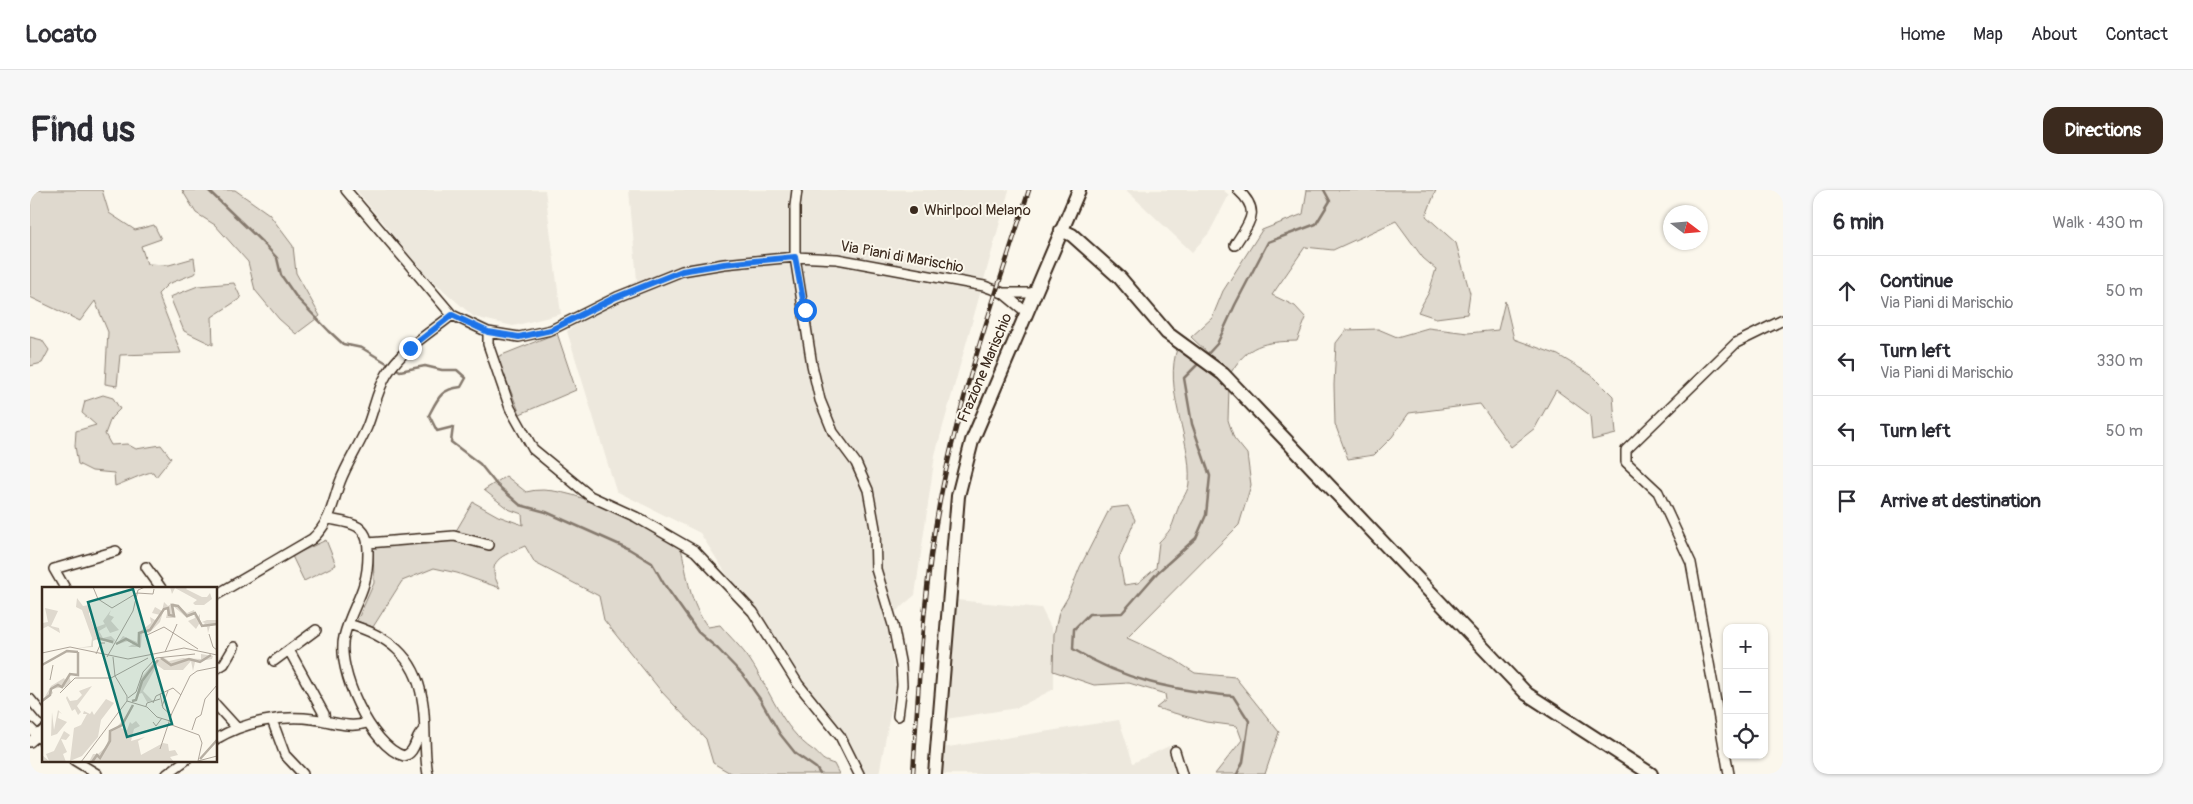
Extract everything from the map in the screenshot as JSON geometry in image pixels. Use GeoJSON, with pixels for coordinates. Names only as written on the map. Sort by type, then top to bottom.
{"type":"FeatureCollection","features":[{"type":"Feature","properties":{"kind":"street","name":"Via Piani di Marischio"},"geometry":{"type":"LineString","coordinates":[[346,190],[452,315],[488,332],[519,337],[551,330],[614,298],[682,271],[724,264],[795,257],[837,259],[984,286],[1003,293]]}},
{"type":"Feature","properties":{"kind":"street"},"geometry":{"type":"LineString","coordinates":[[797,190],[795,206],[795,257],[820,400],[833,432],[856,463],[868,490],[875,528],[876,569],[902,666],[902,685],[898,716]]}},
{"type":"Feature","properties":{"kind":"street","name":"Frazione Marischio"},"geometry":{"type":"LineString","coordinates":[[934,774],[958,496],[963,470],[972,441],[1078,190]]}},
{"type":"Feature","properties":{"kind":"street"},"geometry":{"type":"LineString","coordinates":[[1235,246],[1252,218],[1253,210],[1250,200],[1238,190]]}},
{"type":"Feature","properties":{"kind":"street"},"geometry":{"type":"LineString","coordinates":[[1061,230],[1072,235],[1120,278],[1167,333],[1196,352],[1215,368],[1527,694],[1651,774]]}},
{"type":"Feature","properties":{"kind":"street"},"geometry":{"type":"LineString","coordinates":[[1003,293],[1035,293]]}},
{"type":"Feature","properties":{"kind":"street"},"geometry":{"type":"LineString","coordinates":[[1003,293],[1026,312]]}},
{"type":"Feature","properties":{"kind":"street"},"geometry":{"type":"LineString","coordinates":[[218,594],[312,539],[322,530],[329,519],[340,482],[362,438],[386,374],[396,362],[452,315]]}},
{"type":"Feature","properties":{"kind":"street"},"geometry":{"type":"LineString","coordinates":[[1728,774],[1689,556],[1658,492],[1626,462],[1624,456],[1626,450],[1736,343],[1783,320]]}},
{"type":"Feature","properties":{"kind":"street"},"geometry":{"type":"LineString","coordinates":[[488,332],[488,344],[510,408],[533,449],[590,496],[636,517],[695,551],[754,612],[798,684],[840,736],[859,774]]}},
{"type":"Feature","properties":{"kind":"street"},"geometry":{"type":"LineString","coordinates":[[329,519],[352,524],[360,528],[368,543],[368,575],[364,590],[348,624],[342,648],[353,691],[367,723],[398,755],[404,756],[413,750],[419,734],[424,730]]}},
{"type":"Feature","properties":{"kind":"street"},"geometry":{"type":"LineString","coordinates":[[368,543],[454,536],[489,546]]}},
{"type":"Feature","properties":{"kind":"street"},"geometry":{"type":"LineString","coordinates":[[64,587],[54,569],[116,551]]}},
{"type":"Feature","properties":{"kind":"street"},"geometry":{"type":"LineString","coordinates":[[146,566],[160,587]]}},
{"type":"Feature","properties":{"kind":"street"},"geometry":{"type":"LineString","coordinates":[[348,624],[371,630],[387,640],[410,665],[422,698],[424,758],[428,774]]}},
{"type":"Feature","properties":{"kind":"street"},"geometry":{"type":"LineString","coordinates":[[274,661],[316,630]]}},
{"type":"Feature","properties":{"kind":"street"},"geometry":{"type":"LineString","coordinates":[[218,668],[224,664],[234,647]]}},
{"type":"Feature","properties":{"kind":"street"},"geometry":{"type":"LineString","coordinates":[[289,650],[324,714],[325,721]]}},
{"type":"Feature","properties":{"kind":"street"},"geometry":{"type":"LineString","coordinates":[[30,698],[42,713]]}},
{"type":"Feature","properties":{"kind":"street"},"geometry":{"type":"LineString","coordinates":[[218,707],[237,728]]}},
{"type":"Feature","properties":{"kind":"street"},"geometry":{"type":"LineString","coordinates":[[218,738],[237,728],[272,720],[300,718],[348,726],[367,723]]}},
{"type":"Feature","properties":{"kind":"street"},"geometry":{"type":"LineString","coordinates":[[272,720],[285,755],[303,774]]}},
{"type":"Feature","properties":{"kind":"street"},"geometry":{"type":"LineString","coordinates":[[30,728],[39,738]]}},
{"type":"Feature","properties":{"kind":"street"},"geometry":{"type":"LineString","coordinates":[[1175,750],[1182,774]]}},
{"type":"Feature","properties":{"kind":"street"},"geometry":{"type":"LineString","coordinates":[[77,762],[97,774]]}},
{"type":"Feature","properties":{"kind":"street"},"geometry":{"type":"LineString","coordinates":[[167,774],[183,762]]}},
{"type":"Feature","properties":{"kind":"shaded area"},"geometry":{"type":"Polygon","coordinates":[[[30,190],[102,190],[109,213],[135,230],[154,225],[161,239],[141,246],[147,264],[169,265],[194,258],[196,273],[168,284],[158,294],[181,353],[120,355],[117,386],[105,384],[108,332],[95,301],[80,321],[30,297],[30,190]]]}},
{"type":"Feature","properties":{"kind":"shaded area"},"geometry":{"type":"Polygon","coordinates":[[[182,190],[235,190],[269,214],[293,246],[296,273],[320,316],[296,334],[279,319],[255,290],[248,262],[215,225],[196,213],[182,190]]]}},
{"type":"Feature","properties":{"kind":"shaded area"},"geometry":{"type":"Polygon","coordinates":[[[356,190],[545,190],[561,314],[513,326],[474,317],[426,275],[356,190]]]}},
{"type":"Feature","properties":{"kind":"shaded area"},"geometry":{"type":"Polygon","coordinates":[[[629,190],[1009,190],[935,455],[915,595],[886,620],[896,683],[879,774],[865,774],[853,750],[761,628],[700,533],[616,491],[567,331],[637,280],[629,190]]]}},
{"type":"Feature","properties":{"kind":"shaded area"},"geometry":{"type":"Polygon","coordinates":[[[1126,190],[1223,190],[1229,195],[1209,233],[1192,252],[1126,190]]]}},
{"type":"Feature","properties":{"kind":"shaded area"},"geometry":{"type":"Polygon","coordinates":[[[1307,190],[1436,190],[1426,216],[1456,243],[1470,293],[1467,314],[1436,318],[1418,312],[1429,292],[1436,269],[1423,258],[1396,221],[1333,250],[1305,247],[1272,295],[1295,306],[1306,318],[1297,341],[1275,342],[1258,347],[1243,356],[1230,374],[1191,337],[1212,318],[1223,291],[1262,230],[1303,214],[1307,190]]]}},
{"type":"Feature","properties":{"kind":"shaded area"},"geometry":{"type":"Polygon","coordinates":[[[234,283],[241,298],[212,317],[213,345],[184,331],[170,297],[198,286],[234,283]]]}},
{"type":"Feature","properties":{"kind":"shaded area"},"geometry":{"type":"Polygon","coordinates":[[[1505,301],[1514,339],[1558,355],[1593,376],[1613,396],[1616,434],[1592,440],[1590,415],[1556,390],[1535,428],[1511,447],[1480,404],[1409,413],[1392,437],[1374,455],[1348,459],[1335,424],[1334,385],[1336,343],[1346,330],[1378,329],[1397,337],[1428,328],[1468,333],[1498,330],[1505,301]]]}},
{"type":"Feature","properties":{"kind":"shaded area"},"geometry":{"type":"Polygon","coordinates":[[[557,333],[576,390],[520,414],[497,357],[557,333]]]}},
{"type":"Feature","properties":{"kind":"shaded area"},"geometry":{"type":"Polygon","coordinates":[[[30,337],[42,340],[49,350],[42,363],[30,366],[30,337]]]}},
{"type":"Feature","properties":{"kind":"shaded area"},"geometry":{"type":"Polygon","coordinates":[[[1178,346],[1215,374],[1229,388],[1228,420],[1234,438],[1247,454],[1251,485],[1239,525],[1127,638],[1175,660],[1195,673],[1235,677],[1279,732],[1265,774],[1215,774],[1242,740],[1237,726],[1206,722],[1156,708],[1166,700],[1165,694],[1129,683],[1094,685],[1053,671],[1054,634],[1059,612],[1110,508],[1128,506],[1135,520],[1119,558],[1124,585],[1138,583],[1156,568],[1159,542],[1170,529],[1188,488],[1189,465],[1173,379],[1174,362],[1178,346]]]}},
{"type":"Feature","properties":{"kind":"shaded area"},"geometry":{"type":"Polygon","coordinates":[[[103,395],[113,398],[120,409],[111,418],[105,434],[111,445],[127,444],[136,449],[161,445],[171,458],[156,477],[153,472],[150,472],[115,486],[114,473],[92,471],[78,464],[75,446],[76,431],[96,425],[82,413],[85,401],[103,395]]]}},
{"type":"Feature","properties":{"kind":"shaded area"},"geometry":{"type":"Polygon","coordinates":[[[506,476],[526,492],[543,490],[563,493],[606,507],[648,528],[681,548],[693,599],[708,627],[720,625],[740,647],[750,660],[777,708],[793,731],[823,759],[834,764],[839,774],[732,774],[713,763],[706,739],[661,691],[604,620],[599,596],[535,563],[525,546],[503,556],[495,565],[494,571],[500,588],[457,573],[434,568],[402,581],[373,627],[357,621],[374,583],[373,545],[453,536],[473,502],[498,516],[523,525],[522,514],[508,509],[484,490],[506,476]]]}},
{"type":"Feature","properties":{"kind":"shaded area"},"geometry":{"type":"Polygon","coordinates":[[[326,540],[336,565],[304,581],[292,556],[326,540]]]}},
{"type":"Feature","properties":{"kind":"shaded area"},"geometry":{"type":"Polygon","coordinates":[[[956,600],[1041,608],[1054,634],[1054,689],[1017,708],[946,719],[956,600]]]}},
{"type":"Feature","properties":{"kind":"shaded area"},"geometry":{"type":"Polygon","coordinates":[[[1119,720],[1133,763],[1169,746],[1176,774],[940,774],[942,748],[1119,720]]]}},
{"type":"Feature","properties":{"kind":"waterway"},"geometry":{"type":"LineString","coordinates":[[208,190],[277,258],[281,275],[297,298],[343,344],[362,348],[400,371],[425,366],[442,370],[457,370],[466,378],[461,387],[444,392],[435,404],[429,415],[437,431],[453,427],[451,442],[480,464],[496,484],[520,505],[546,512],[629,549],[652,563],[664,584],[698,632],[718,649],[742,674],[760,699],[780,734],[796,754],[816,768],[820,774]]}},
{"type":"Feature","properties":{"kind":"waterway"},"geometry":{"type":"LineString","coordinates":[[1205,357],[1217,344],[1268,242],[1316,224],[1330,201],[1324,190]]}},
{"type":"Feature","properties":{"kind":"waterway"},"geometry":{"type":"LineString","coordinates":[[1199,363],[1184,378],[1192,424],[1210,476],[1206,515],[1196,538],[1158,572],[1122,613],[1089,614],[1074,629],[1073,649],[1112,669],[1150,682],[1190,691],[1233,696],[1249,721],[1243,762],[1237,774]]}},
{"type":"Feature","properties":{"kind":"railway"},"geometry":{"type":"LineString","coordinates":[[913,774],[926,599],[941,495],[969,379],[1029,190]]}},
{"type":"Feature","properties":{"kind":"place","name":"Whirlpool Melano"},"geometry":{"type":"Point","coordinates":[914,210]}},
{"type":"Feature","properties":{"kind":"route"},"geometry":{"type":"LineString","coordinates":[[410,348],[452,315],[488,332],[519,337],[551,330],[614,298],[682,271],[724,264],[795,257],[805,310]]}}]}
